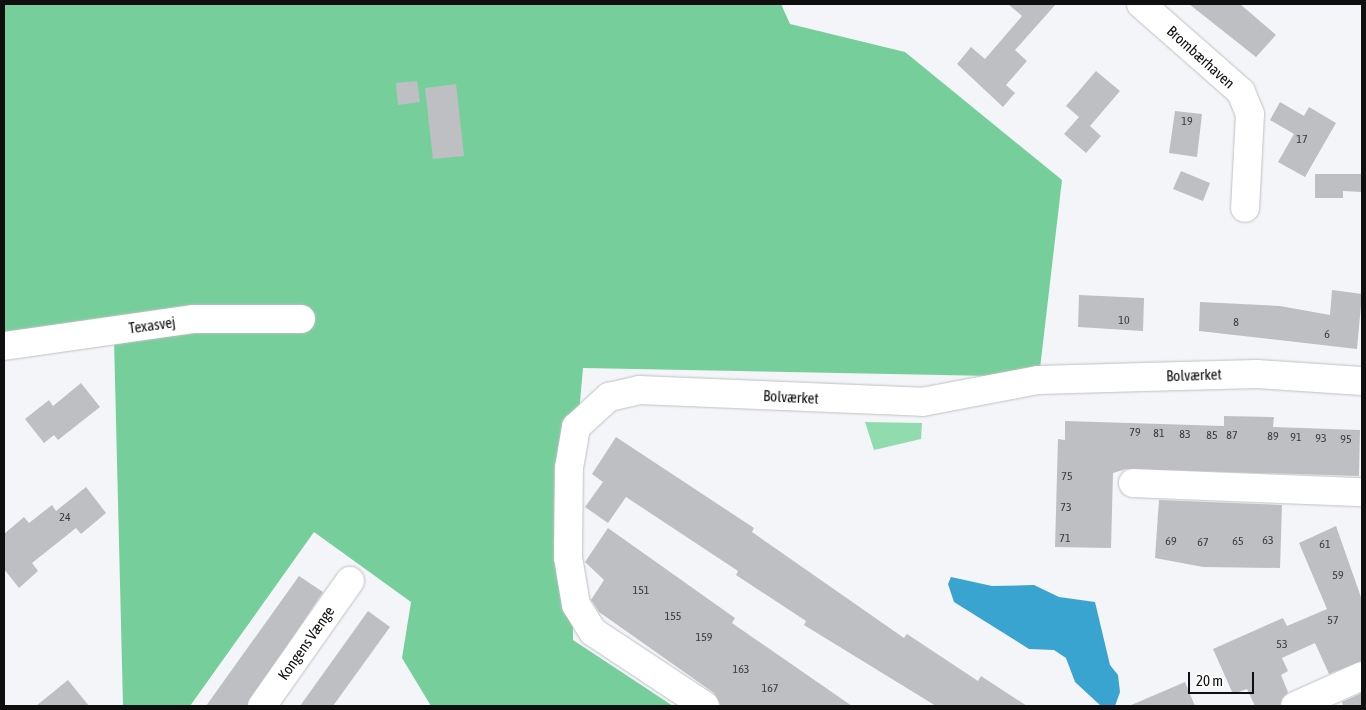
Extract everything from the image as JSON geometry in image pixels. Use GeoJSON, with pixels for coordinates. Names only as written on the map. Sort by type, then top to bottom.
{"type":"FeatureCollection","features":[{"type":"Feature","properties":{"kind":"street","name":"Brombærhaven"},"geometry":{"type":"LineString","coordinates":[[1141,4],[1241,92],[1250,114],[1246,208]]}},
{"type":"Feature","properties":{"kind":"street","name":"Texasvej"},"geometry":{"type":"LineString","coordinates":[[4,346],[194,319],[301,319]]}},
{"type":"Feature","properties":{"kind":"street","name":"Bolværket"},"geometry":{"type":"LineString","coordinates":[[705,706],[593,632],[576,605],[568,557],[568,468],[576,427],[608,397],[639,390],[922,402],[1038,380],[1257,374],[1362,381]]}},
{"type":"Feature","properties":{"kind":"street"},"geometry":{"type":"LineString","coordinates":[[1133,483],[1362,492]]}},
{"type":"Feature","properties":{"kind":"street","name":"Kongens Vænge"},"geometry":{"type":"LineString","coordinates":[[262,706],[350,581]]}},
{"type":"Feature","properties":{"kind":"street"},"geometry":{"type":"LineString","coordinates":[[1295,706],[1362,676]]}},
{"type":"Feature","properties":{"kind":"green space"},"geometry":{"type":"Polygon","coordinates":[[[4,4],[781,4],[790,24],[905,52],[1062,180],[1039,377],[583,368],[573,482],[573,640],[673,706],[431,706],[402,658],[411,602],[314,532],[190,706],[123,706],[114,339],[4,338],[4,4]]]}},
{"type":"Feature","properties":{"kind":"green space"},"geometry":{"type":"Polygon","coordinates":[[[865,422],[922,423],[921,439],[874,450],[865,422]]]}},
{"type":"Feature","properties":{"kind":"water"},"geometry":{"type":"Polygon","coordinates":[[[951,577],[992,586],[1034,585],[1059,597],[1095,602],[1110,665],[1118,675],[1120,692],[1115,706],[1101,706],[1075,682],[1066,658],[1054,650],[1029,649],[954,602],[948,584],[951,577]]]}},
{"type":"Feature","properties":{"kind":"building"},"geometry":{"type":"Polygon","coordinates":[[[1008,4],[1056,4],[1015,50],[1027,61],[1006,85],[1015,93],[1003,107],[957,64],[971,47],[985,59],[1022,16],[1008,4]]]}},
{"type":"Feature","properties":{"kind":"building"},"geometry":{"type":"Polygon","coordinates":[[[1189,4],[1240,4],[1276,35],[1256,57],[1189,4]]]}},
{"type":"Feature","properties":{"kind":"building"},"geometry":{"type":"Polygon","coordinates":[[[1096,71],[1120,91],[1090,126],[1101,136],[1086,153],[1064,134],[1079,117],[1066,106],[1096,71]]]}},
{"type":"Feature","properties":{"kind":"building"},"geometry":{"type":"Polygon","coordinates":[[[417,81],[420,102],[398,105],[396,83],[417,81]]]}},
{"type":"Feature","properties":{"kind":"building"},"geometry":{"type":"Polygon","coordinates":[[[456,84],[464,156],[433,159],[425,88],[456,84]]]}},
{"type":"Feature","properties":{"kind":"building"},"geometry":{"type":"Polygon","coordinates":[[[1280,102],[1304,116],[1309,107],[1336,123],[1305,177],[1278,162],[1294,134],[1270,120],[1280,102]]]}},
{"type":"Feature","properties":{"kind":"building"},"geometry":{"type":"Polygon","coordinates":[[[1175,111],[1202,114],[1197,157],[1169,153],[1175,111]]]}},
{"type":"Feature","properties":{"kind":"building"},"geometry":{"type":"Polygon","coordinates":[[[1181,171],[1210,183],[1203,201],[1173,189],[1181,171]]]}},
{"type":"Feature","properties":{"kind":"building"},"geometry":{"type":"Polygon","coordinates":[[[1315,174],[1362,174],[1362,192],[1343,191],[1343,198],[1315,198],[1315,174]]]}},
{"type":"Feature","properties":{"kind":"building"},"geometry":{"type":"Polygon","coordinates":[[[1332,290],[1362,294],[1357,349],[1199,331],[1200,302],[1280,306],[1330,315],[1332,290]]]}},
{"type":"Feature","properties":{"kind":"building"},"geometry":{"type":"Polygon","coordinates":[[[1079,295],[1144,298],[1143,331],[1078,327],[1079,295]]]}},
{"type":"Feature","properties":{"kind":"building"},"geometry":{"type":"Polygon","coordinates":[[[81,383],[100,407],[58,440],[54,435],[44,443],[25,419],[49,400],[53,406],[81,383]]]}},
{"type":"Feature","properties":{"kind":"building"},"geometry":{"type":"Polygon","coordinates":[[[1224,416],[1274,417],[1273,427],[1360,430],[1359,476],[1126,469],[1113,473],[1111,548],[1055,547],[1058,439],[1065,440],[1065,421],[1224,426],[1224,416]]]}},
{"type":"Feature","properties":{"kind":"building"},"geometry":{"type":"Polygon","coordinates":[[[616,437],[754,528],[752,532],[904,638],[907,634],[978,681],[981,676],[1027,706],[936,706],[804,625],[806,621],[736,575],[738,571],[626,497],[608,523],[585,507],[603,482],[592,474],[616,437]]]}},
{"type":"Feature","properties":{"kind":"building"},"geometry":{"type":"Polygon","coordinates":[[[86,487],[106,513],[81,534],[76,528],[32,563],[38,571],[19,588],[4,569],[4,534],[24,517],[29,523],[52,505],[56,511],[86,487]]]}},
{"type":"Feature","properties":{"kind":"building"},"geometry":{"type":"Polygon","coordinates":[[[1159,500],[1282,505],[1280,568],[1203,567],[1155,558],[1159,500]]]}},
{"type":"Feature","properties":{"kind":"building"},"geometry":{"type":"Polygon","coordinates":[[[1336,526],[1362,600],[1362,661],[1329,674],[1315,643],[1282,658],[1288,671],[1281,675],[1288,692],[1280,706],[1255,706],[1247,689],[1233,694],[1213,649],[1283,618],[1287,626],[1327,609],[1299,543],[1336,526]]]}},
{"type":"Feature","properties":{"kind":"building"},"geometry":{"type":"Polygon","coordinates":[[[608,528],[735,618],[732,623],[852,706],[721,706],[714,693],[599,612],[591,600],[604,580],[585,562],[608,528]]]}},
{"type":"Feature","properties":{"kind":"building"},"geometry":{"type":"Polygon","coordinates":[[[299,576],[323,592],[247,706],[206,706],[299,576]]]}},
{"type":"Feature","properties":{"kind":"building"},"geometry":{"type":"Polygon","coordinates":[[[368,611],[390,627],[333,706],[300,706],[368,611]]]}},
{"type":"Feature","properties":{"kind":"building"},"geometry":{"type":"Polygon","coordinates":[[[68,680],[89,706],[36,706],[68,680]]]}},
{"type":"Feature","properties":{"kind":"building"},"geometry":{"type":"Polygon","coordinates":[[[1185,682],[1195,706],[1129,706],[1185,682]]]}},
{"type":"Feature","properties":{"kind":"building"},"geometry":{"type":"Polygon","coordinates":[[[1362,693],[1362,706],[1343,706],[1342,702],[1362,693]]]}}]}
